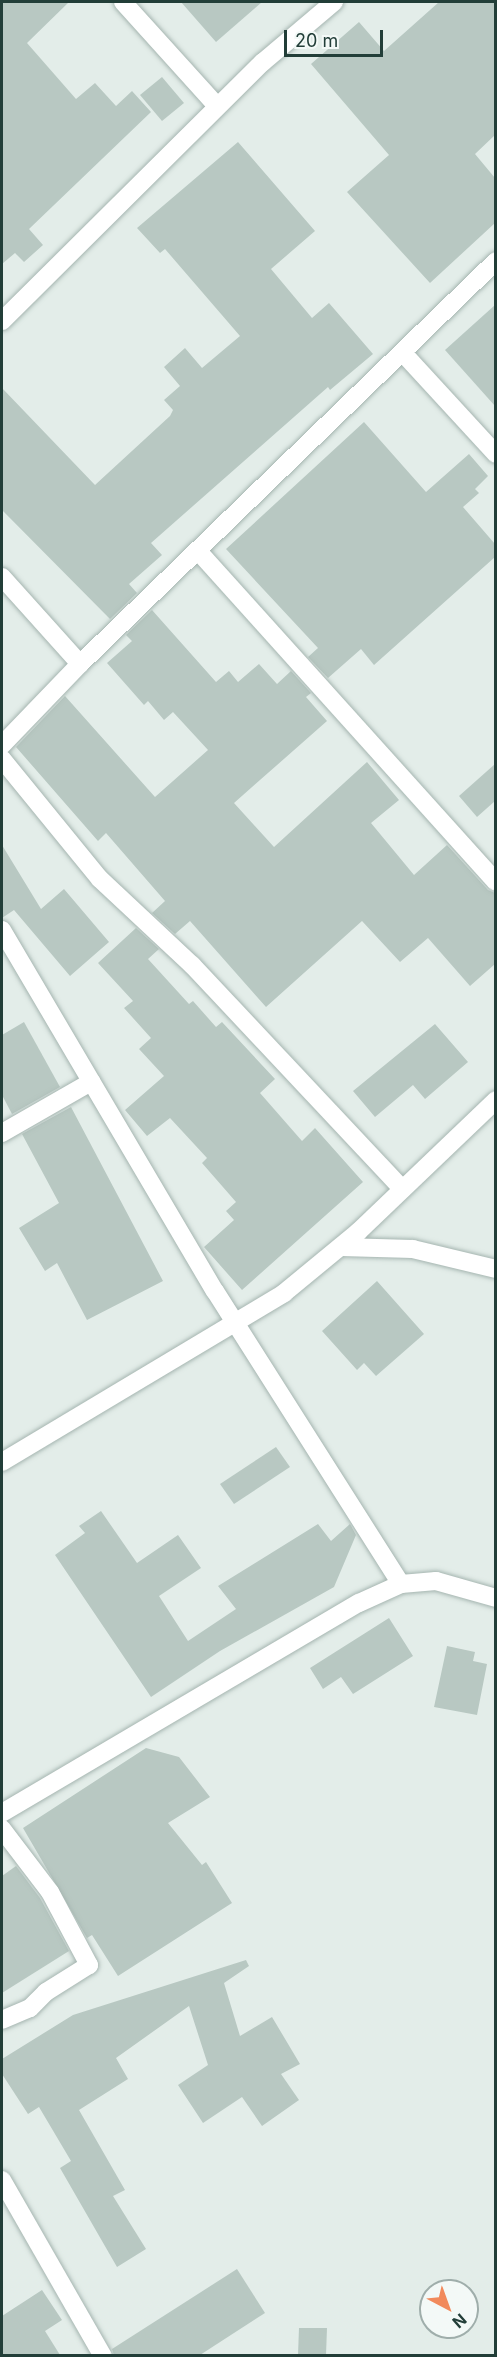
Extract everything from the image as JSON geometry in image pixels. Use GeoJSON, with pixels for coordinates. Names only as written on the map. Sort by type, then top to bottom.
{"type":"FeatureCollection","features":[{"type":"Feature","properties":{"kind":"street"},"geometry":{"type":"LineString","coordinates":[[123,2],[217,106]]}},
{"type":"Feature","properties":{"kind":"street"},"geometry":{"type":"LineString","coordinates":[[2,321],[217,106],[334,2]]}},
{"type":"Feature","properties":{"kind":"street"},"geometry":{"type":"LineString","coordinates":[[2,745],[80,664],[403,353],[495,261]]}},
{"type":"Feature","properties":{"kind":"street"},"geometry":{"type":"LineString","coordinates":[[403,353],[495,454]]}},
{"type":"Feature","properties":{"kind":"street"},"geometry":{"type":"LineString","coordinates":[[198,550],[495,882]]}},
{"type":"Feature","properties":{"kind":"street"},"geometry":{"type":"LineString","coordinates":[[2,577],[80,664]]}},
{"type":"Feature","properties":{"kind":"street"},"geometry":{"type":"LineString","coordinates":[[2,759],[100,879],[192,965],[402,1189]]}},
{"type":"Feature","properties":{"kind":"street"},"geometry":{"type":"LineString","coordinates":[[2,930],[234,1320],[401,1584]]}},
{"type":"Feature","properties":{"kind":"street"},"geometry":{"type":"LineString","coordinates":[[2,1133],[91,1082]]}},
{"type":"Feature","properties":{"kind":"street"},"geometry":{"type":"LineString","coordinates":[[2,1462],[234,1320],[285,1293],[341,1247],[495,1100]]}},
{"type":"Feature","properties":{"kind":"street"},"geometry":{"type":"LineString","coordinates":[[341,1247],[412,1249],[495,1269]]}},
{"type":"Feature","properties":{"kind":"street"},"geometry":{"type":"LineString","coordinates":[[2,1813],[359,1603],[401,1584],[436,1581],[495,1598]]}},
{"type":"Feature","properties":{"kind":"street"},"geometry":{"type":"LineString","coordinates":[[2,1829],[50,1892],[89,1965],[46,1992],[30,2008],[2,2020]]}},
{"type":"Feature","properties":{"kind":"street"},"geometry":{"type":"LineString","coordinates":[[2,2180],[103,2355]]}},
{"type":"Feature","properties":{"kind":"building"},"geometry":{"type":"Polygon","coordinates":[[[2,2],[69,2],[27,43],[76,99],[95,83],[116,106],[132,91],[151,112],[29,229],[43,245],[24,262],[15,253],[2,264],[2,2]]]}},
{"type":"Feature","properties":{"kind":"building"},"geometry":{"type":"Polygon","coordinates":[[[181,2],[262,2],[216,42],[181,2]]]}},
{"type":"Feature","properties":{"kind":"building"},"geometry":{"type":"Polygon","coordinates":[[[439,2],[495,2],[495,135],[475,154],[495,178],[495,223],[430,283],[347,192],[389,155],[311,64],[359,22],[384,51],[439,2]]]}},
{"type":"Feature","properties":{"kind":"building"},"geometry":{"type":"Polygon","coordinates":[[[162,77],[184,103],[162,121],[140,95],[162,77]]]}},
{"type":"Feature","properties":{"kind":"building"},"geometry":{"type":"Polygon","coordinates":[[[238,142],[315,231],[271,269],[312,318],[329,303],[373,354],[330,390],[328,387],[151,543],[162,555],[129,584],[137,593],[110,619],[2,510],[2,388],[95,485],[170,416],[173,410],[164,400],[180,386],[164,367],[185,348],[202,368],[240,336],[165,249],[160,253],[137,228],[238,142]]]}},
{"type":"Feature","properties":{"kind":"building"},"geometry":{"type":"Polygon","coordinates":[[[495,305],[495,406],[445,350],[495,305]]]}},
{"type":"Feature","properties":{"kind":"building"},"geometry":{"type":"Polygon","coordinates":[[[364,422],[426,492],[469,454],[488,476],[475,489],[479,493],[463,507],[495,544],[495,557],[374,665],[361,649],[328,678],[308,657],[318,648],[226,549],[364,422]]]}},
{"type":"Feature","properties":{"kind":"building"},"geometry":{"type":"Polygon","coordinates":[[[152,610],[216,682],[229,671],[238,682],[259,664],[277,684],[291,671],[311,693],[306,697],[327,721],[234,803],[274,847],[367,762],[399,800],[371,823],[414,875],[447,845],[488,890],[495,893],[495,964],[470,986],[428,938],[400,962],[362,921],[266,1007],[190,921],[175,934],[152,913],[165,901],[106,833],[98,841],[16,747],[65,696],[155,797],[208,750],[173,712],[164,720],[148,701],[144,705],[107,663],[132,641],[126,635],[152,610]]]}},
{"type":"Feature","properties":{"kind":"building"},"geometry":{"type":"Polygon","coordinates":[[[495,764],[495,801],[477,817],[459,796],[495,764]]]}},
{"type":"Feature","properties":{"kind":"building"},"geometry":{"type":"Polygon","coordinates":[[[2,845],[41,909],[64,889],[109,942],[70,976],[14,910],[2,918],[2,845]]]}},
{"type":"Feature","properties":{"kind":"building"},"geometry":{"type":"Polygon","coordinates":[[[136,928],[159,949],[148,959],[189,1004],[193,1001],[216,1027],[222,1022],[275,1079],[260,1093],[302,1141],[315,1128],[363,1182],[242,1290],[204,1247],[234,1220],[226,1211],[236,1202],[202,1163],[207,1158],[170,1118],[147,1136],[125,1110],[164,1076],[139,1049],[151,1038],[124,1008],[133,1001],[98,963],[136,928]]]}},
{"type":"Feature","properties":{"kind":"building"},"geometry":{"type":"Polygon","coordinates":[[[24,1022],[60,1087],[12,1114],[2,1095],[2,1035],[24,1022]]]}},
{"type":"Feature","properties":{"kind":"building"},"geometry":{"type":"Polygon","coordinates":[[[435,1024],[468,1062],[425,1099],[413,1085],[375,1117],[353,1091],[435,1024]]]}},
{"type":"Feature","properties":{"kind":"building"},"geometry":{"type":"Polygon","coordinates":[[[71,1107],[163,1281],[87,1320],[57,1263],[45,1271],[19,1228],[59,1203],[22,1134],[71,1107]]]}},
{"type":"Feature","properties":{"kind":"building"},"geometry":{"type":"Polygon","coordinates":[[[377,1281],[424,1334],[376,1376],[364,1363],[357,1370],[322,1331],[377,1281]]]}},
{"type":"Feature","properties":{"kind":"building"},"geometry":{"type":"Polygon","coordinates":[[[276,1447],[290,1467],[234,1504],[220,1484],[276,1447]]]}},
{"type":"Feature","properties":{"kind":"building"},"geometry":{"type":"Polygon","coordinates":[[[101,1511],[137,1563],[178,1535],[201,1568],[159,1596],[188,1641],[236,1609],[218,1586],[318,1524],[331,1541],[350,1524],[356,1535],[334,1587],[220,1651],[151,1697],[55,1555],[85,1533],[79,1526],[101,1511]]]}},
{"type":"Feature","properties":{"kind":"building"},"geometry":{"type":"Polygon","coordinates":[[[389,1618],[413,1656],[353,1694],[341,1677],[323,1689],[310,1668],[389,1618]]]}},
{"type":"Feature","properties":{"kind":"building"},"geometry":{"type":"Polygon","coordinates":[[[447,1646],[475,1652],[473,1661],[487,1664],[477,1715],[434,1707],[447,1646]]]}},
{"type":"Feature","properties":{"kind":"building"},"geometry":{"type":"Polygon","coordinates":[[[146,1748],[179,1757],[210,1797],[168,1823],[202,1865],[206,1862],[232,1903],[118,1976],[92,1935],[87,1938],[23,1828],[146,1748]]]}},
{"type":"Feature","properties":{"kind":"building"},"geometry":{"type":"Polygon","coordinates":[[[16,1866],[40,1898],[69,1951],[2,1993],[2,1876],[16,1866]]]}},
{"type":"Feature","properties":{"kind":"building"},"geometry":{"type":"Polygon","coordinates":[[[246,1960],[249,1966],[224,1983],[240,2036],[272,2017],[300,2064],[281,2074],[299,2100],[262,2126],[242,2097],[203,2123],[178,2085],[208,2065],[189,2006],[116,2058],[128,2079],[79,2110],[125,2190],[113,2196],[146,2249],[117,2267],[60,2168],[71,2161],[39,2107],[28,2114],[2,2074],[2,2059],[73,2015],[246,1960]]]}},
{"type":"Feature","properties":{"kind":"building"},"geometry":{"type":"Polygon","coordinates":[[[237,2269],[265,2313],[200,2355],[114,2355],[112,2349],[237,2269]]]}},
{"type":"Feature","properties":{"kind":"building"},"geometry":{"type":"Polygon","coordinates":[[[42,2290],[62,2320],[45,2331],[60,2355],[2,2355],[2,2316],[42,2290]]]}},
{"type":"Feature","properties":{"kind":"building"},"geometry":{"type":"Polygon","coordinates":[[[299,2328],[327,2328],[326,2355],[298,2355],[299,2328]]]}}]}
